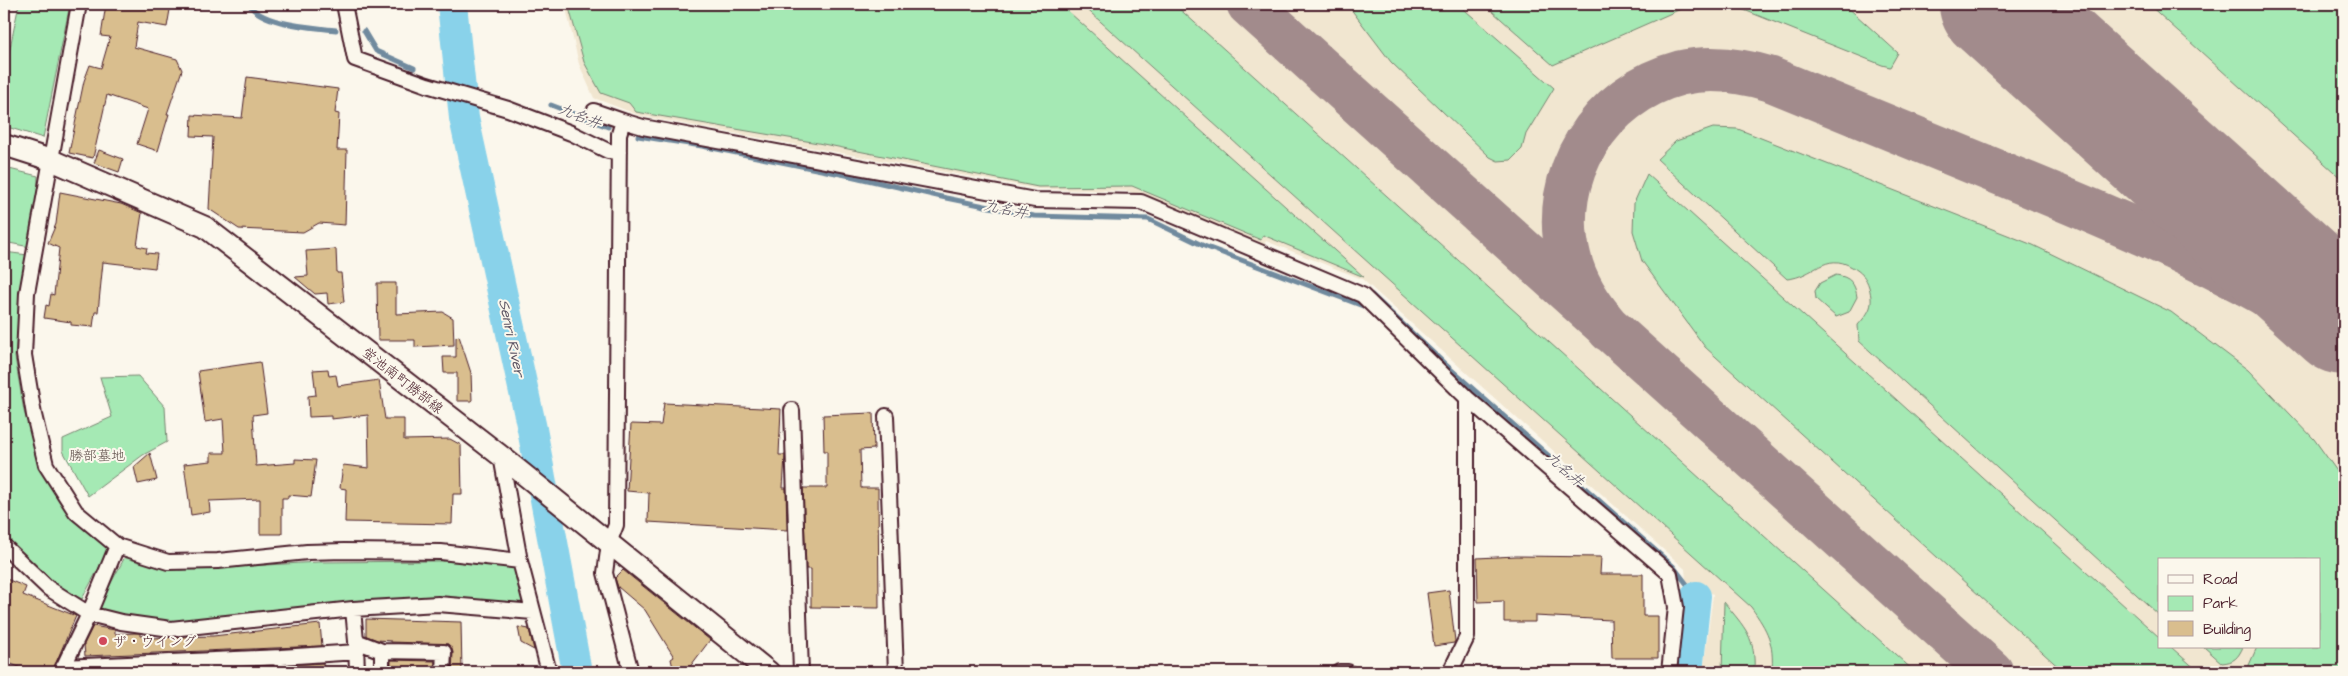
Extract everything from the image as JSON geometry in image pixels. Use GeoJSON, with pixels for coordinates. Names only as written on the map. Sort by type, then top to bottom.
{"type":"FeatureCollection","features":[{"type":"Feature","properties":{"kind":"street"},"geometry":{"type":"LineString","coordinates":[[79,4],[27,293],[24,355],[46,466],[76,512],[118,546],[168,562],[218,561],[307,552],[344,551],[441,552],[520,561]]}},
{"type":"Feature","properties":{"kind":"street"},"geometry":{"type":"LineString","coordinates":[[344,4],[355,59],[432,86],[508,109],[571,133],[608,151],[619,152]]}},
{"type":"Feature","properties":{"kind":"street"},"geometry":{"type":"LineString","coordinates":[[594,111],[653,129],[1035,200],[1142,202],[1362,295],[1468,398],[1670,574],[1676,608],[1669,672]]}},
{"type":"Feature","properties":{"kind":"street"},"geometry":{"type":"LineString","coordinates":[[623,121],[619,134],[616,525],[609,544],[605,573],[631,672]]}},
{"type":"Feature","properties":{"kind":"street","name":"蛍池南町勝部線"},"geometry":{"type":"LineString","coordinates":[[4,145],[51,160],[205,227],[507,460],[769,672]]}},
{"type":"Feature","properties":{"kind":"street"},"geometry":{"type":"LineString","coordinates":[[1450,672],[1467,637],[1468,398]]}},
{"type":"Feature","properties":{"kind":"street"},"geometry":{"type":"LineString","coordinates":[[792,410],[801,672]]}},
{"type":"Feature","properties":{"kind":"street"},"geometry":{"type":"LineString","coordinates":[[886,416],[896,672]]}},
{"type":"Feature","properties":{"kind":"street"},"geometry":{"type":"LineString","coordinates":[[507,460],[520,561],[549,672]]}},
{"type":"Feature","properties":{"kind":"street"},"geometry":{"type":"LineString","coordinates":[[4,546],[48,588],[89,614],[121,622],[171,629],[353,609],[438,604],[533,612]]}},
{"type":"Feature","properties":{"kind":"street"},"geometry":{"type":"LineString","coordinates":[[118,546],[89,614],[62,669],[218,667],[281,656],[356,647],[382,651],[444,652],[444,672]]}},
{"type":"Feature","properties":{"kind":"street"},"geometry":{"type":"LineString","coordinates":[[353,609],[357,672]]}},
{"type":"Feature","properties":{"kind":"street"},"geometry":{"type":"LineString","coordinates":[[382,651],[382,672]]}},
{"type":"Feature","properties":{"kind":"street"},"geometry":{"type":"LineString","coordinates":[[281,656],[282,672]]}},
{"type":"Feature","properties":{"kind":"street"},"geometry":{"type":"LineString","coordinates":[[1339,672],[1348,672]]}},
{"type":"Feature","properties":{"kind":"shaded area"},"geometry":{"type":"Polygon","coordinates":[[[565,4],[2344,4],[2344,672],[1703,672],[1713,594],[1705,590],[1687,592],[1685,569],[1362,279],[1266,241],[1264,245],[1128,191],[1037,189],[641,116],[594,98],[579,64],[565,4]]]}},
{"type":"Feature","properties":{"kind":"green space"},"geometry":{"type":"Polygon","coordinates":[[[19,4],[70,4],[43,138],[4,126],[4,77],[19,4]]]}},
{"type":"Feature","properties":{"kind":"green space"},"geometry":{"type":"Polygon","coordinates":[[[568,4],[1060,4],[1364,277],[1263,235],[1261,240],[1132,186],[1038,187],[818,143],[636,112],[629,103],[601,93],[584,62],[568,4]]]}},
{"type":"Feature","properties":{"kind":"green space"},"geometry":{"type":"Polygon","coordinates":[[[1081,4],[1174,4],[1915,672],[1772,672],[1772,653],[1769,637],[1751,607],[1081,4]]]}},
{"type":"Feature","properties":{"kind":"green space"},"geometry":{"type":"Polygon","coordinates":[[[1347,4],[1458,4],[1554,88],[1526,134],[1522,149],[1511,160],[1498,161],[1490,157],[1391,62],[1347,4]]]}},
{"type":"Feature","properties":{"kind":"green space"},"geometry":{"type":"Polygon","coordinates":[[[1484,4],[1692,4],[1553,65],[1484,4]]]}},
{"type":"Feature","properties":{"kind":"green space"},"geometry":{"type":"Polygon","coordinates":[[[1729,4],[1844,4],[1898,53],[1890,67],[1882,65],[1729,4]]]}},
{"type":"Feature","properties":{"kind":"green space"},"geometry":{"type":"Polygon","coordinates":[[[2148,4],[2344,4],[2344,181],[2148,4]]]}},
{"type":"Feature","properties":{"kind":"green space"},"geometry":{"type":"Polygon","coordinates":[[[1713,128],[1738,129],[2033,245],[2171,312],[2248,370],[2314,439],[2344,481],[2344,672],[2246,672],[2257,648],[2320,648],[2320,558],[2158,558],[2158,614],[1859,341],[1858,325],[1868,312],[1871,304],[1868,283],[1861,273],[1843,263],[1834,262],[1787,279],[1657,159],[1676,141],[1713,128]]]}},
{"type":"Feature","properties":{"kind":"green space"},"geometry":{"type":"Polygon","coordinates":[[[5,168],[38,176],[37,205],[30,247],[4,242],[5,168]]]}},
{"type":"Feature","properties":{"kind":"green space"},"geometry":{"type":"Polygon","coordinates":[[[1647,174],[2158,636],[2158,648],[2172,648],[2199,672],[2064,672],[1705,347],[1642,261],[1633,231],[1634,203],[1647,174]]]}},
{"type":"Feature","properties":{"kind":"green space"},"geometry":{"type":"Polygon","coordinates":[[[4,252],[28,255],[20,293],[15,357],[24,411],[41,468],[71,515],[109,549],[82,599],[59,586],[28,562],[4,531],[4,252]]]}},
{"type":"Feature","properties":{"kind":"green space"},"geometry":{"type":"Polygon","coordinates":[[[1836,275],[1845,277],[1851,282],[1857,297],[1849,312],[1836,317],[1816,299],[1815,291],[1820,283],[1836,275]]]}},
{"type":"Feature","properties":{"kind":"green space","name":"勝部墓地"},"geometry":{"type":"Polygon","coordinates":[[[138,376],[165,407],[167,442],[143,455],[88,496],[63,451],[63,439],[112,417],[100,377],[138,376]]]}},
{"type":"Feature","properties":{"kind":"green space"},"geometry":{"type":"Polygon","coordinates":[[[126,555],[180,570],[319,562],[440,561],[517,565],[528,607],[437,601],[171,623],[96,611],[126,555]]]}},
{"type":"Feature","properties":{"kind":"green space"},"geometry":{"type":"Polygon","coordinates":[[[1724,602],[1743,626],[1751,641],[1754,672],[1722,672],[1724,602]]]}},
{"type":"Feature","properties":{"kind":"green space"},"geometry":{"type":"Polygon","coordinates":[[[2205,648],[2242,648],[2235,659],[2222,663],[2205,648]]]}},
{"type":"Feature","properties":{"kind":"green space"},"geometry":{"type":"Polygon","coordinates":[[[206,665],[210,672],[164,672],[168,667],[206,665]]]}},
{"type":"Feature","properties":{"kind":"building"},"geometry":{"type":"Polygon","coordinates":[[[106,4],[171,4],[167,27],[138,22],[134,47],[177,59],[182,70],[167,114],[169,114],[158,151],[137,144],[148,109],[107,95],[93,158],[69,153],[84,81],[90,65],[101,68],[110,37],[101,36],[106,4]]]}},
{"type":"Feature","properties":{"kind":"building"},"geometry":{"type":"Polygon","coordinates":[[[247,77],[338,89],[335,113],[339,114],[337,150],[347,150],[345,225],[319,223],[303,232],[239,229],[209,209],[213,137],[191,136],[192,115],[242,118],[247,77]]]}},
{"type":"Feature","properties":{"kind":"building"},"geometry":{"type":"Polygon","coordinates":[[[99,150],[123,159],[119,172],[94,163],[99,150]]]}},
{"type":"Feature","properties":{"kind":"building"},"geometry":{"type":"Polygon","coordinates":[[[60,192],[121,204],[142,213],[137,246],[147,248],[146,253],[157,254],[155,268],[103,262],[98,312],[95,312],[93,327],[71,325],[71,322],[44,318],[46,305],[49,306],[51,294],[54,295],[59,248],[48,243],[56,224],[60,192]]]}},
{"type":"Feature","properties":{"kind":"building"},"geometry":{"type":"Polygon","coordinates":[[[336,249],[337,273],[341,273],[344,302],[328,304],[327,293],[315,294],[295,277],[308,276],[306,251],[336,249]]]}},
{"type":"Feature","properties":{"kind":"building"},"geometry":{"type":"Polygon","coordinates":[[[377,283],[396,283],[396,314],[443,312],[453,318],[454,345],[415,347],[415,340],[378,340],[377,283]]]}},
{"type":"Feature","properties":{"kind":"building"},"geometry":{"type":"Polygon","coordinates":[[[459,336],[471,373],[472,401],[457,401],[457,373],[444,373],[443,357],[456,357],[456,337],[459,336]]]}},
{"type":"Feature","properties":{"kind":"building"},"geometry":{"type":"Polygon","coordinates":[[[260,362],[267,413],[253,415],[256,466],[295,463],[295,459],[316,460],[311,497],[288,495],[288,498],[282,498],[282,534],[260,534],[260,499],[209,501],[210,512],[191,515],[184,464],[211,461],[211,453],[225,453],[223,419],[205,422],[198,371],[260,362]]]}},
{"type":"Feature","properties":{"kind":"building"},"geometry":{"type":"Polygon","coordinates":[[[328,369],[329,376],[336,375],[338,386],[379,380],[385,419],[404,419],[404,440],[450,439],[461,445],[462,494],[453,494],[452,524],[345,522],[346,489],[340,488],[343,465],[369,468],[368,415],[331,419],[331,416],[309,417],[308,396],[316,395],[313,370],[328,369]]]}},
{"type":"Feature","properties":{"kind":"building"},"geometry":{"type":"Polygon","coordinates":[[[664,403],[781,409],[779,455],[785,455],[783,488],[786,488],[787,530],[648,522],[649,493],[627,491],[631,424],[661,425],[664,403]]]}},
{"type":"Feature","properties":{"kind":"building"},"geometry":{"type":"Polygon","coordinates":[[[873,413],[874,449],[860,450],[861,488],[878,488],[879,608],[811,607],[811,569],[806,569],[803,488],[827,488],[827,451],[824,451],[823,415],[873,413]]]}},
{"type":"Feature","properties":{"kind":"building"},"geometry":{"type":"Polygon","coordinates":[[[150,453],[157,480],[138,484],[134,467],[150,453]]]}},
{"type":"Feature","properties":{"kind":"building"},"geometry":{"type":"Polygon","coordinates":[[[1516,556],[1601,557],[1600,574],[1643,574],[1643,616],[1658,616],[1658,658],[1612,658],[1611,620],[1535,616],[1535,622],[1504,622],[1504,601],[1478,602],[1477,558],[1516,556]]]}},
{"type":"Feature","properties":{"kind":"building"},"geometry":{"type":"Polygon","coordinates":[[[623,570],[710,640],[686,672],[674,672],[671,659],[674,657],[645,610],[618,587],[615,578],[623,570]]]}},
{"type":"Feature","properties":{"kind":"building"},"geometry":{"type":"Polygon","coordinates":[[[4,578],[26,587],[23,595],[76,616],[52,672],[31,672],[4,661],[4,578]]]}},
{"type":"Feature","properties":{"kind":"building"},"geometry":{"type":"Polygon","coordinates":[[[1449,590],[1455,641],[1454,643],[1434,646],[1427,593],[1449,590]]]}},
{"type":"Feature","properties":{"kind":"building"},"geometry":{"type":"Polygon","coordinates":[[[366,619],[461,622],[462,672],[452,672],[453,652],[448,644],[377,640],[366,636],[366,619]]]}},
{"type":"Feature","properties":{"kind":"building"},"geometry":{"type":"Polygon","coordinates":[[[320,624],[322,646],[85,656],[84,644],[93,626],[115,630],[115,634],[140,633],[140,636],[150,635],[150,638],[213,636],[320,624]]]}},
{"type":"Feature","properties":{"kind":"building"},"geometry":{"type":"Polygon","coordinates":[[[518,627],[529,629],[534,650],[521,643],[518,627]]]}},
{"type":"Feature","properties":{"kind":"building"},"geometry":{"type":"Polygon","coordinates":[[[391,660],[435,661],[434,672],[391,672],[391,660]]]}},
{"type":"Feature","properties":{"kind":"building"},"geometry":{"type":"Polygon","coordinates":[[[323,663],[324,672],[291,672],[290,665],[323,663]]]}},
{"type":"Feature","properties":{"kind":"building"},"geometry":{"type":"Polygon","coordinates":[[[273,666],[273,672],[228,672],[228,668],[273,666]]]}},
{"type":"Feature","properties":{"kind":"waterway","name":"九名井"},"geometry":{"type":"LineString","coordinates":[[249,4],[255,11],[276,21],[336,30]]}},
{"type":"Feature","properties":{"kind":"waterway","name":"Senri River"},"geometry":{"type":"LineString","coordinates":[[452,4],[464,118],[532,429],[577,672]]}},
{"type":"Feature","properties":{"kind":"waterway","name":"九名井"},"geometry":{"type":"LineString","coordinates":[[364,31],[376,51],[414,68]]}},
{"type":"Feature","properties":{"kind":"waterway","name":"九名井"},"geometry":{"type":"LineString","coordinates":[[551,105],[608,127]]}},
{"type":"Feature","properties":{"kind":"waterway","name":"九名井"},"geometry":{"type":"LineString","coordinates":[[638,136],[702,146],[846,175],[1034,216],[1148,219],[1204,246],[1363,306]]}},
{"type":"Feature","properties":{"kind":"waterway","name":"九名井"},"geometry":{"type":"LineString","coordinates":[[1372,295],[1445,364],[1673,566],[1696,596]]}},
{"type":"Feature","properties":{"kind":"waterway","name":"九名井"},"geometry":{"type":"LineString","coordinates":[[1688,672],[1696,596]]}},
{"type":"Feature","properties":{"kind":"taxiway"},"geometry":{"type":"LineString","coordinates":[[1249,4],[1991,672]]}},
{"type":"Feature","properties":{"kind":"taxiway"},"geometry":{"type":"LineString","coordinates":[[1610,330],[1585,296],[1575,278],[1569,258],[1564,227],[1566,197],[1574,169],[1587,143],[1604,119],[1626,99],[1651,84],[1680,73],[1714,69],[1737,71],[1770,79],[2136,230],[2262,292],[2344,341]]}},
{"type":"Feature","properties":{"kind":"taxiway"},"geometry":{"type":"LineString","coordinates":[[2159,151],[2230,223],[2296,299]]}},
{"type":"Feature","properties":{"kind":"runway"},"geometry":{"type":"LineString","coordinates":[[1996,4],[2344,318]]}},
{"type":"Feature","properties":{"kind":"place","name":"ザ・ウイング"},"geometry":{"type":"Point","coordinates":[103,641]}}]}
